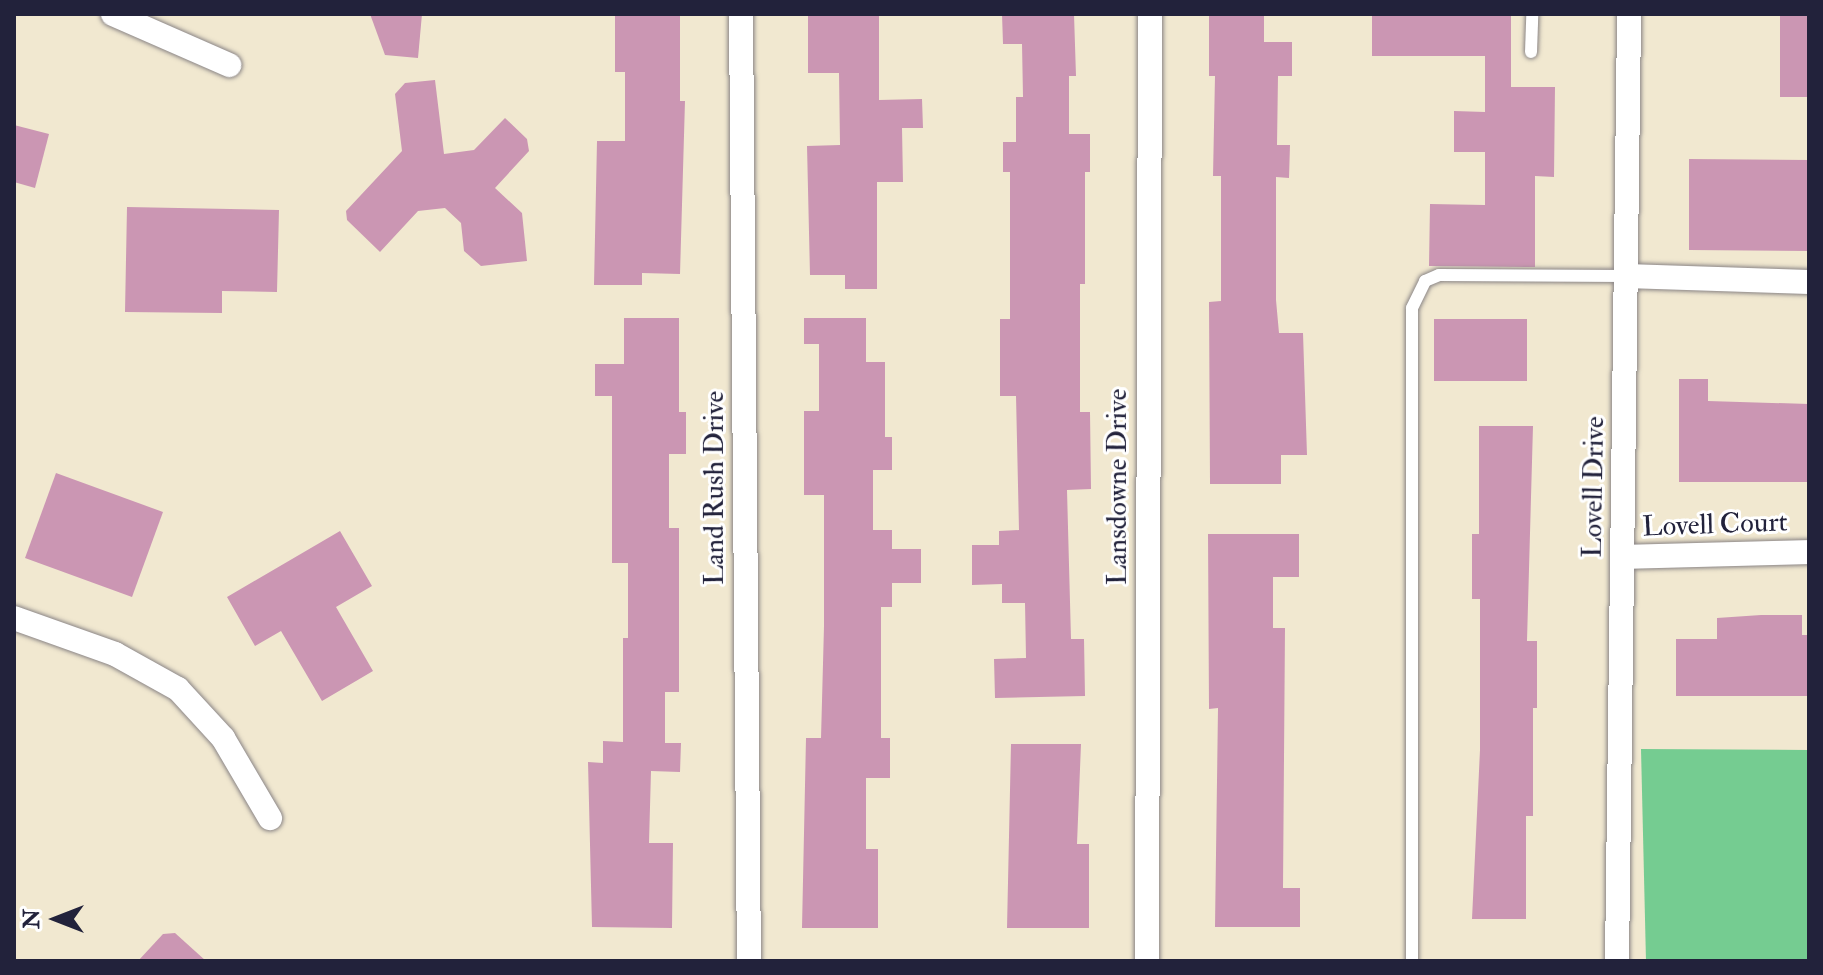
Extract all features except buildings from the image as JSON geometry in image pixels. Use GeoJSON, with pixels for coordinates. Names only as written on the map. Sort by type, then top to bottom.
{"type":"FeatureCollection","features":[{"type":"Feature","properties":{"kind":"street"},"geometry":{"type":"LineString","coordinates":[[113,14],[229,65]]}},
{"type":"Feature","properties":{"kind":"street","name":"Land Rush Drive"},"geometry":{"type":"LineString","coordinates":[[741,14],[749,961]]}},
{"type":"Feature","properties":{"kind":"street","name":"Lansdowne Drive"},"geometry":{"type":"LineString","coordinates":[[1147,961],[1150,14]]}},
{"type":"Feature","properties":{"kind":"street","name":"Lovell Drive"},"geometry":{"type":"LineString","coordinates":[[1617,961],[1629,14]]}},
{"type":"Feature","properties":{"kind":"street"},"geometry":{"type":"LineString","coordinates":[[1626,276],[1809,282]]}},
{"type":"Feature","properties":{"kind":"street","name":"Lovell Court"},"geometry":{"type":"LineString","coordinates":[[1623,557],[1809,552]]}},
{"type":"Feature","properties":{"kind":"street"},"geometry":{"type":"LineString","coordinates":[[14,618],[115,654],[178,689],[223,738],[270,818]]}},
{"type":"Feature","properties":{"kind":"lane"},"geometry":{"type":"LineString","coordinates":[[1531,52],[1532,14]]}},
{"type":"Feature","properties":{"kind":"lane"},"geometry":{"type":"LineString","coordinates":[[1412,961],[1412,308],[1425,281],[1439,275],[1626,276]]}},
{"type":"Feature","properties":{"kind":"green space"},"geometry":{"type":"Polygon","coordinates":[[[1641,749],[1809,750],[1809,961],[1646,961],[1641,749]]]}}]}
